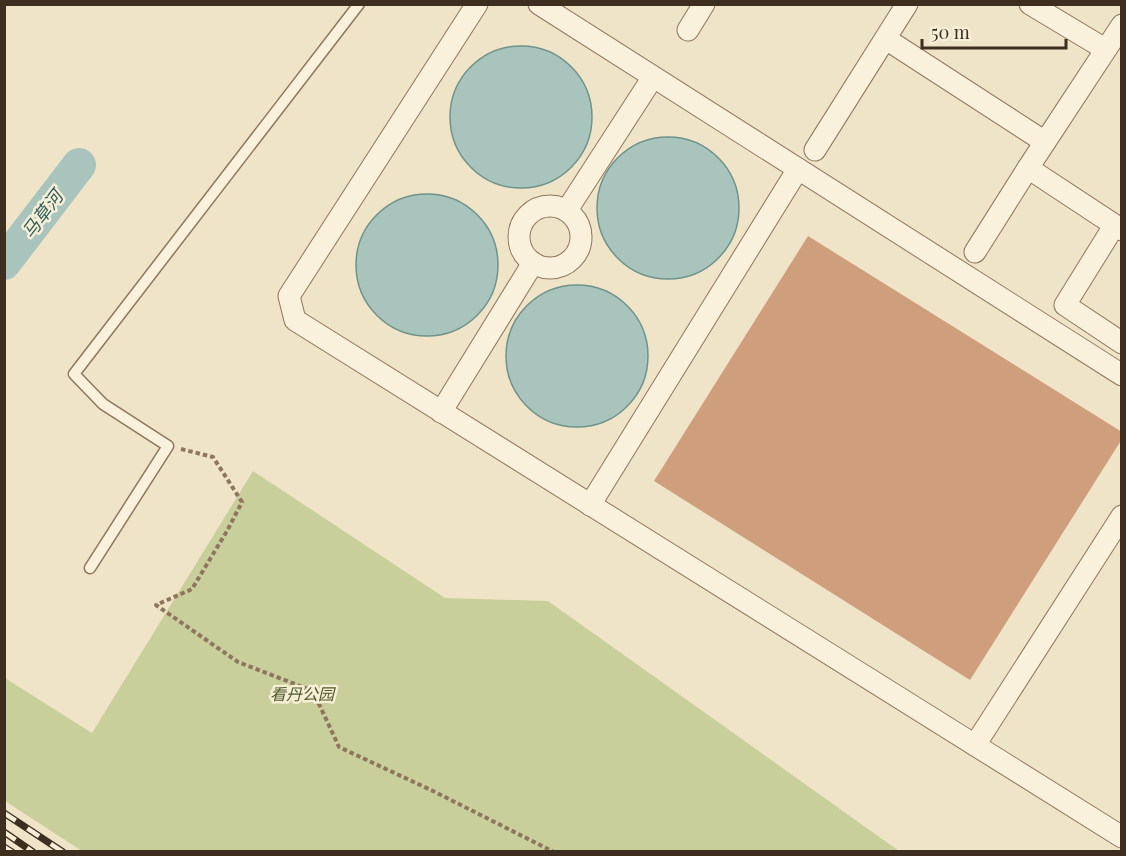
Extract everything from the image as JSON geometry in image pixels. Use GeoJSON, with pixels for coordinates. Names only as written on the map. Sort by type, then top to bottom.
{"type":"FeatureCollection","features":[{"type":"Feature","properties":{"kind":"street"},"geometry":{"type":"LineString","coordinates":[[477,4],[289,296],[295,320],[1122,837]]}},
{"type":"Feature","properties":{"kind":"street"},"geometry":{"type":"LineString","coordinates":[[539,4],[1122,375]]}},
{"type":"Feature","properties":{"kind":"street"},"geometry":{"type":"LineString","coordinates":[[688,30],[704,4]]}},
{"type":"Feature","properties":{"kind":"street"},"geometry":{"type":"LineString","coordinates":[[815,150],[907,4]]}},
{"type":"Feature","properties":{"kind":"street"},"geometry":{"type":"LineString","coordinates":[[1030,4],[1105,50]]}},
{"type":"Feature","properties":{"kind":"street"},"geometry":{"type":"LineString","coordinates":[[975,252],[1122,25]]}},
{"type":"Feature","properties":{"kind":"street"},"geometry":{"type":"LineString","coordinates":[[886,39],[1045,142]]}},
{"type":"Feature","properties":{"kind":"street"},"geometry":{"type":"LineString","coordinates":[[567,210],[653,77]]}},
{"type":"Feature","properties":{"kind":"street"},"geometry":{"type":"LineString","coordinates":[[1028,168],[1118,228],[1065,305],[1119,336]]}},
{"type":"Feature","properties":{"kind":"street"},"geometry":{"type":"LineString","coordinates":[[590,505],[798,169]]}},
{"type":"Feature","properties":{"kind":"street"},"geometry":{"type":"LineString","coordinates":[[550,205],[567,210],[581,227],[582,237],[576,256],[560,267],[549,269],[533,263],[522,252],[519,242],[519,231],[523,221],[540,207],[550,205]]}},
{"type":"Feature","properties":{"kind":"street"},"geometry":{"type":"LineString","coordinates":[[441,411],[533,263]]}},
{"type":"Feature","properties":{"kind":"street"},"geometry":{"type":"LineString","coordinates":[[975,745],[1122,516]]}},
{"type":"Feature","properties":{"kind":"lane"},"geometry":{"type":"LineString","coordinates":[[90,568],[168,446],[103,404],[74,374],[359,4]]}},
{"type":"Feature","properties":{"kind":"path"},"geometry":{"type":"LineString","coordinates":[[168,446],[213,457],[242,502],[192,589],[156,605],[238,662],[313,691],[339,747],[434,791],[554,852]]}},
{"type":"Feature","properties":{"kind":"green space","name":"看丹公园"},"geometry":{"type":"Polygon","coordinates":[[[253,471],[445,598],[548,601],[899,851],[82,851],[5,801],[5,678],[92,733],[253,471]]]}},
{"type":"Feature","properties":{"kind":"water"},"geometry":{"type":"Polygon","coordinates":[[[521,46],[548,51],[571,67],[587,90],[592,117],[587,144],[571,167],[548,183],[521,188],[494,183],[471,167],[455,144],[450,117],[455,90],[471,67],[494,51],[521,46]]]}},
{"type":"Feature","properties":{"kind":"water"},"geometry":{"type":"Polygon","coordinates":[[[668,137],[695,142],[718,158],[734,181],[739,208],[734,235],[718,258],[695,274],[668,279],[641,274],[618,258],[602,235],[597,208],[602,181],[618,158],[641,142],[668,137]]]}},
{"type":"Feature","properties":{"kind":"water"},"geometry":{"type":"Polygon","coordinates":[[[427,194],[454,199],[477,215],[493,238],[498,265],[493,292],[477,315],[454,331],[427,336],[400,331],[377,315],[361,292],[356,265],[361,238],[377,215],[400,199],[427,194]]]}},
{"type":"Feature","properties":{"kind":"water"},"geometry":{"type":"Polygon","coordinates":[[[577,285],[604,290],[627,306],[643,329],[648,356],[643,383],[627,406],[604,422],[577,427],[550,422],[527,406],[511,383],[506,356],[511,329],[527,306],[550,290],[577,285]]]}},
{"type":"Feature","properties":{"kind":"building"},"geometry":{"type":"Polygon","coordinates":[[[808,236],[1122,432],[1122,439],[970,680],[654,481],[808,236]]]}},
{"type":"Feature","properties":{"kind":"waterway","name":"马草河"},"geometry":{"type":"LineString","coordinates":[[4,263],[79,165]]}},
{"type":"Feature","properties":{"kind":"railway"},"geometry":{"type":"LineString","coordinates":[[4,813],[63,852]]}},
{"type":"Feature","properties":{"kind":"railway"},"geometry":{"type":"LineString","coordinates":[[4,832],[33,852]]}},
{"type":"Feature","properties":{"kind":"railway"},"geometry":{"type":"LineString","coordinates":[[4,847],[12,852]]}}]}
